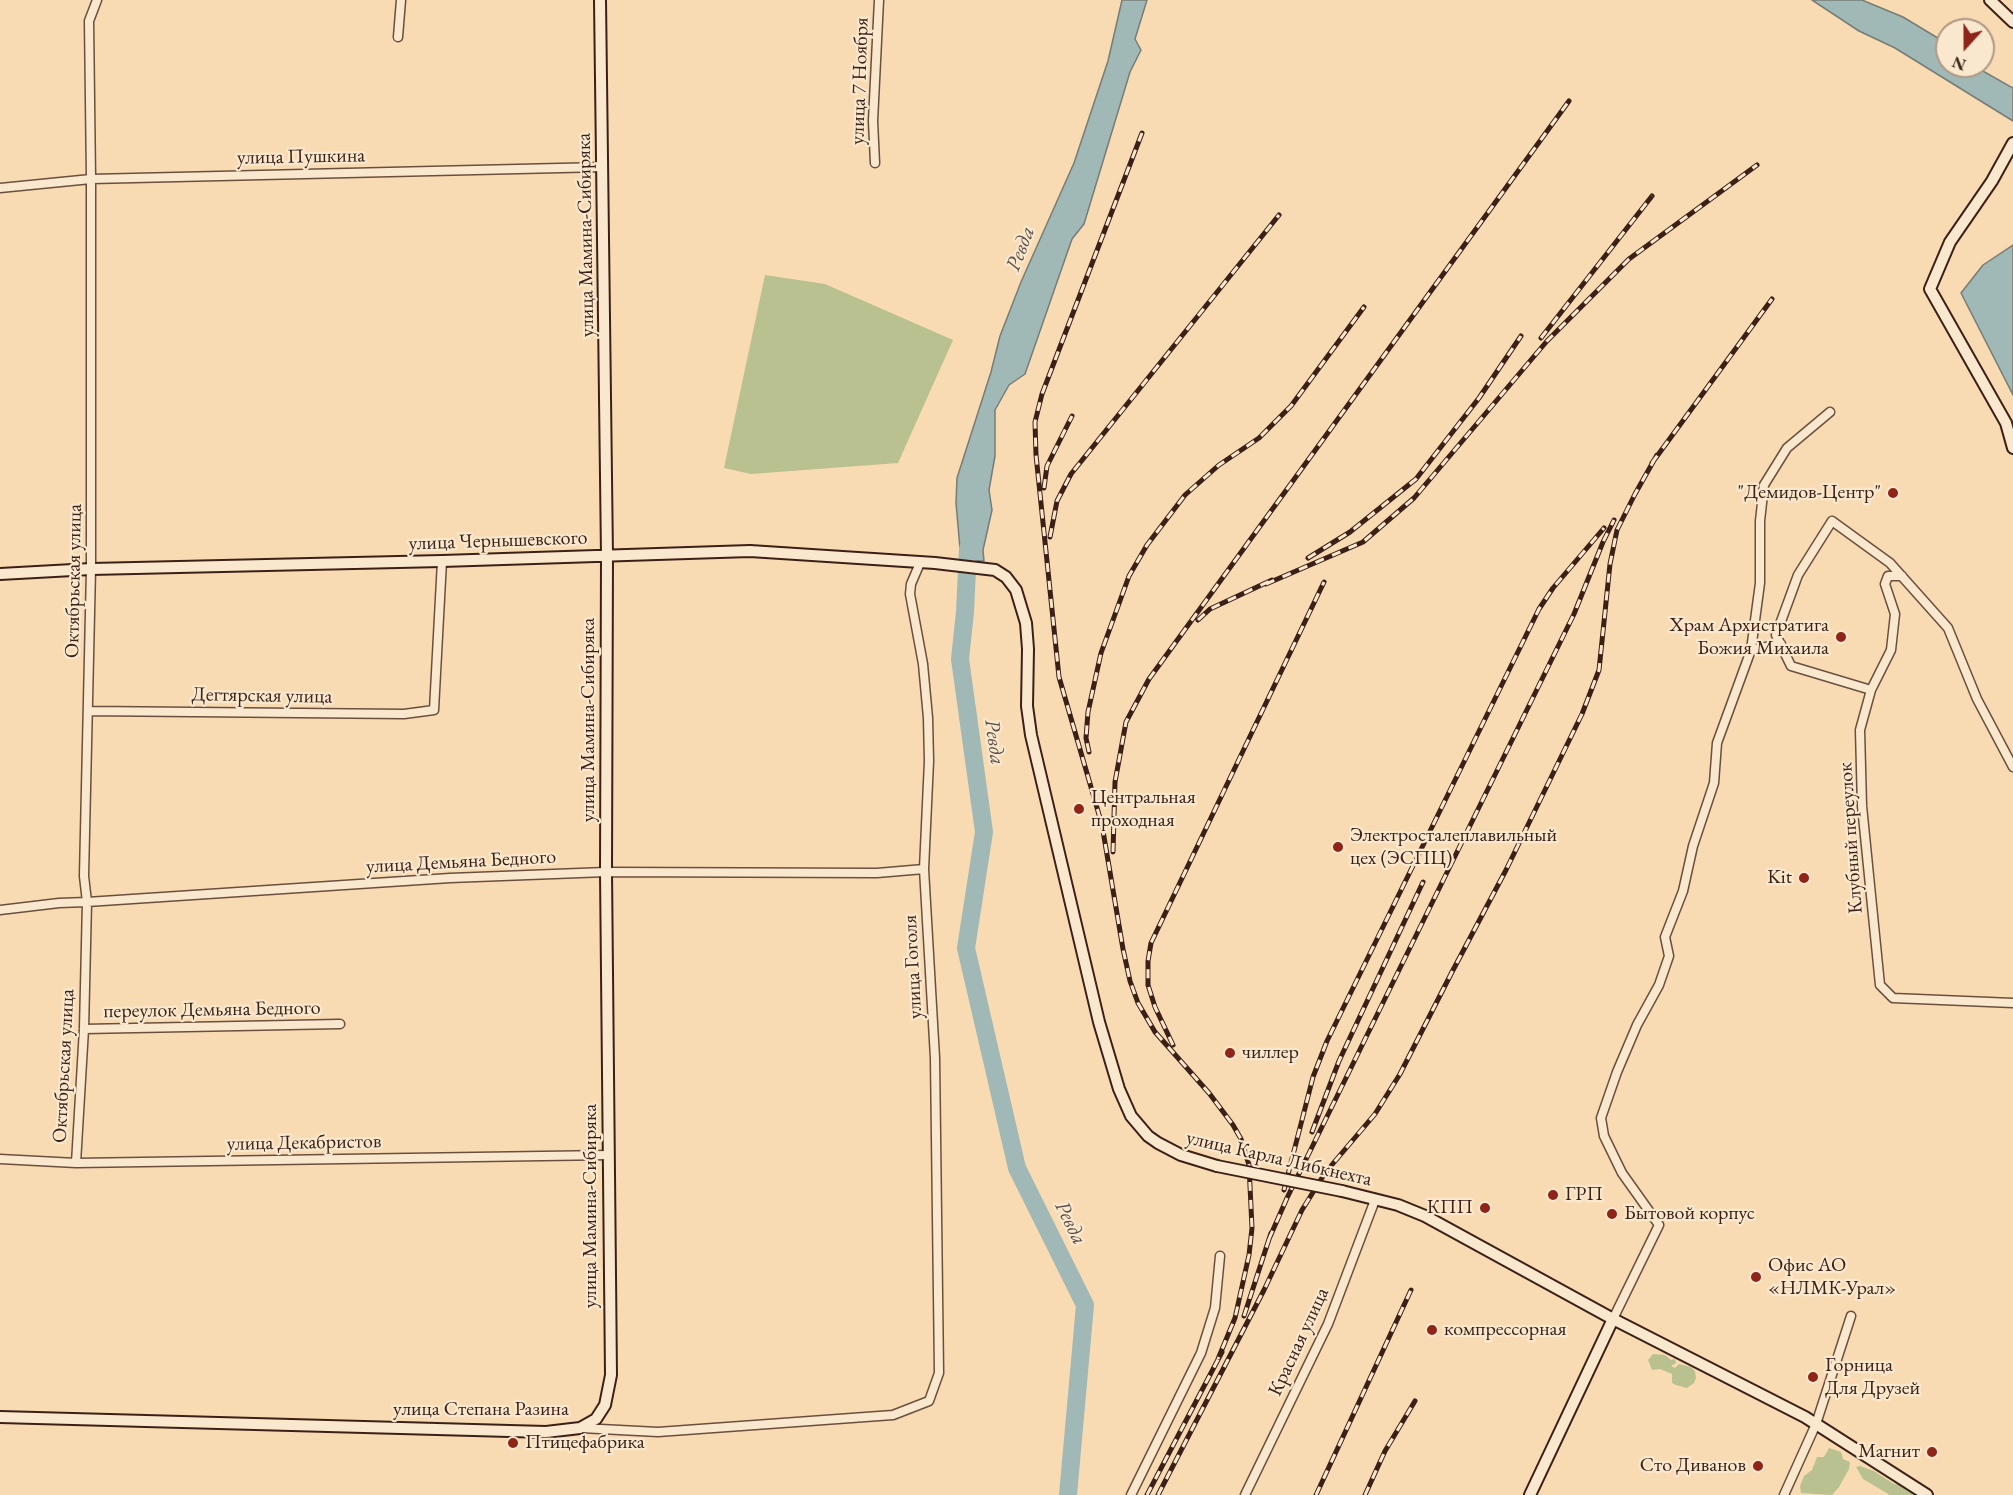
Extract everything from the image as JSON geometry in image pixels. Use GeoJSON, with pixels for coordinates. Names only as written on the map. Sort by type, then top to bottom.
{"type":"FeatureCollection","features":[{"type":"Feature","properties":{"kind":"street","name":"Октябрьская улица"},"geometry":{"type":"LineString","coordinates":[[76,1163],[84,1029],[87,902],[84,876],[91,569],[89,21],[97,0]]}},
{"type":"Feature","properties":{"kind":"street"},"geometry":{"type":"LineString","coordinates":[[398,37],[401,0]]}},
{"type":"Feature","properties":{"kind":"street","name":"улица Мамина-Сибиряка"},"geometry":{"type":"LineString","coordinates":[[580,1428],[596,1419],[601,1412],[608,1396],[610,1375],[606,872],[607,556],[600,0]]}},
{"type":"Feature","properties":{"kind":"street","name":"улица 7 Ноября"},"geometry":{"type":"LineString","coordinates":[[875,163],[873,121],[879,0]]}},
{"type":"Feature","properties":{"kind":"street"},"geometry":{"type":"LineString","coordinates":[[1990,0],[2013,22]]}},
{"type":"Feature","properties":{"kind":"street"},"geometry":{"type":"LineString","coordinates":[[2013,144],[1992,181],[1950,242],[1930,289],[2006,423],[2013,448]]}},
{"type":"Feature","properties":{"kind":"street","name":"улица Пушкина"},"geometry":{"type":"LineString","coordinates":[[0,188],[91,179],[603,167]]}},
{"type":"Feature","properties":{"kind":"street"},"geometry":{"type":"LineString","coordinates":[[1530,1495],[1612,1319],[1659,1225],[1622,1173],[1604,1136],[1601,1118],[1617,1072],[1637,1025],[1659,985],[1669,956],[1665,937],[1683,891],[1694,846],[1714,783],[1718,743],[1751,650],[1760,583],[1760,521],[1764,485],[1787,448],[1830,412]]}},
{"type":"Feature","properties":{"kind":"street"},"geometry":{"type":"LineString","coordinates":[[1871,690],[1791,666],[1776,635],[1798,576],[1832,521],[1890,563],[1948,628],[1977,699],[2013,767]]}},
{"type":"Feature","properties":{"kind":"street","name":"улица Чернышевского"},"geometry":{"type":"LineString","coordinates":[[0,574],[91,569],[750,551],[819,554],[920,563],[935,562],[995,570]]}},
{"type":"Feature","properties":{"kind":"street","name":"Дегтярская улица"},"geometry":{"type":"LineString","coordinates":[[89,711],[404,714],[434,710],[442,561]]}},
{"type":"Feature","properties":{"kind":"street","name":"улица Гоголя"},"geometry":{"type":"LineString","coordinates":[[920,563],[911,584],[910,594],[923,664],[928,718],[929,761],[924,869],[935,1058],[939,1373]]}},
{"type":"Feature","properties":{"kind":"street","name":"улица Карла Либкнехта"},"geometry":{"type":"LineString","coordinates":[[995,570],[1006,577],[1016,590],[1024,616],[1028,635],[1027,706],[1030,735],[1099,1022],[1119,1089],[1131,1116],[1148,1136],[1181,1155],[1217,1166],[1342,1191],[1425,1216],[1612,1319],[1816,1424],[1927,1495]]}},
{"type":"Feature","properties":{"kind":"street","name":"Клубный переулок"},"geometry":{"type":"LineString","coordinates":[[1902,576],[1888,576],[1885,585],[1895,614],[1891,650],[1871,690],[1860,730],[1862,806],[1880,985],[1893,998],[2013,1004]]}},
{"type":"Feature","properties":{"kind":"street"},"geometry":{"type":"LineString","coordinates":[[1751,650],[1781,644]]}},
{"type":"Feature","properties":{"kind":"street","name":"улица Демьяна Бедного"},"geometry":{"type":"LineString","coordinates":[[0,910],[59,903],[450,878],[606,872],[876,873],[924,869]]}},
{"type":"Feature","properties":{"kind":"street","name":"переулок Демьяна Бедного"},"geometry":{"type":"LineString","coordinates":[[84,1029],[340,1024]]}},
{"type":"Feature","properties":{"kind":"street","name":"улица Декабристов"},"geometry":{"type":"LineString","coordinates":[[0,1160],[76,1163],[609,1155]]}},
{"type":"Feature","properties":{"kind":"street","name":"Красная улица"},"geometry":{"type":"LineString","coordinates":[[1245,1495],[1328,1324],[1375,1200]]}},
{"type":"Feature","properties":{"kind":"street"},"geometry":{"type":"LineString","coordinates":[[1131,1495],[1201,1353],[1215,1308],[1220,1256]]}},
{"type":"Feature","properties":{"kind":"street"},"geometry":{"type":"LineString","coordinates":[[1784,1495],[1816,1424],[1851,1316]]}},
{"type":"Feature","properties":{"kind":"street","name":"улица Степана Разина"},"geometry":{"type":"LineString","coordinates":[[0,1417],[546,1432],[580,1428],[658,1432],[893,1416],[929,1401],[939,1373]]}},
{"type":"Feature","properties":{"kind":"green space"},"geometry":{"type":"Polygon","coordinates":[[[765,275],[825,284],[953,340],[898,463],[751,474],[724,468],[765,275]]]}},
{"type":"Feature","properties":{"kind":"green space"},"geometry":{"type":"Polygon","coordinates":[[[1653,1354],[1665,1355],[1671,1360],[1675,1359],[1676,1363],[1671,1366],[1675,1368],[1679,1364],[1691,1367],[1695,1371],[1694,1383],[1687,1388],[1676,1385],[1672,1383],[1672,1374],[1660,1369],[1652,1370],[1648,1360],[1653,1354]]]}},
{"type":"Feature","properties":{"kind":"green space"},"geometry":{"type":"Polygon","coordinates":[[[1829,1448],[1841,1452],[1843,1459],[1850,1462],[1849,1469],[1839,1487],[1832,1495],[1801,1493],[1800,1486],[1804,1476],[1812,1470],[1817,1457],[1824,1457],[1829,1448]]]}},
{"type":"Feature","properties":{"kind":"green space"},"geometry":{"type":"Polygon","coordinates":[[[1860,1466],[1874,1471],[1894,1484],[1903,1484],[1922,1495],[1890,1495],[1863,1479],[1856,1467],[1860,1466]]]}},
{"type":"Feature","properties":{"kind":"water"},"geometry":{"type":"Polygon","coordinates":[[[1122,0],[1147,0],[1135,39],[1141,50],[1130,72],[1084,224],[1072,239],[1025,374],[1009,385],[995,410],[995,456],[989,490],[992,510],[983,550],[984,561],[961,560],[956,503],[957,478],[991,372],[1000,336],[1021,282],[1074,163],[1108,61],[1122,0]]]}},
{"type":"Feature","properties":{"kind":"water"},"geometry":{"type":"Polygon","coordinates":[[[1812,0],[1862,0],[1903,17],[1935,36],[1935,73],[1895,48],[1859,31],[1812,0]]]}},
{"type":"Feature","properties":{"kind":"water"},"geometry":{"type":"Polygon","coordinates":[[[1943,78],[1995,78],[2013,88],[2013,121],[1943,78]]]}},
{"type":"Feature","properties":{"kind":"water"},"geometry":{"type":"Polygon","coordinates":[[[2013,245],[2013,395],[1961,293],[1983,265],[2013,245]]]}},
{"type":"Feature","properties":{"kind":"waterway","name":"Ревда"},"geometry":{"type":"LineString","coordinates":[[968,549],[960,659],[984,832],[966,948],[1017,1168],[1085,1305],[1068,1495]]}},
{"type":"Feature","properties":{"kind":"railway"},"geometry":{"type":"LineString","coordinates":[[1113,852],[1115,782],[1126,722],[1149,679],[1569,101]]}},
{"type":"Feature","properties":{"kind":"railway"},"geometry":{"type":"LineString","coordinates":[[1142,133],[1042,394],[1035,422],[1036,455],[1059,677],[1102,825],[1130,981],[1138,1003],[1155,1032],[1209,1093],[1233,1125],[1241,1139],[1249,1165],[1252,1228],[1249,1255],[1235,1318],[1218,1359]]}},
{"type":"Feature","properties":{"kind":"railway"},"geometry":{"type":"LineString","coordinates":[[1266,584],[1363,542],[1414,498],[1547,341],[1629,259],[1757,165]]}},
{"type":"Feature","properties":{"kind":"railway"},"geometry":{"type":"LineString","coordinates":[[1541,338],[1652,196]]}},
{"type":"Feature","properties":{"kind":"railway"},"geometry":{"type":"LineString","coordinates":[[1050,537],[1057,501],[1071,474],[1279,215]]}},
{"type":"Feature","properties":{"kind":"railway"},"geometry":{"type":"LineString","coordinates":[[1652,463],[1772,299]]}},
{"type":"Feature","properties":{"kind":"railway"},"geometry":{"type":"LineString","coordinates":[[1089,752],[1086,738],[1088,712],[1101,653],[1129,576],[1147,545],[1185,495],[1219,465],[1259,438],[1291,406],[1364,307]]}},
{"type":"Feature","properties":{"kind":"railway"},"geometry":{"type":"LineString","coordinates":[[1308,558],[1350,532],[1416,479],[1479,398],[1521,336]]}},
{"type":"Feature","properties":{"kind":"railway"},"geometry":{"type":"LineString","coordinates":[[1044,488],[1047,466],[1072,416]]}},
{"type":"Feature","properties":{"kind":"railway"},"geometry":{"type":"LineString","coordinates":[[1158,1495],[1264,1290],[1302,1210],[1325,1173],[1375,1114],[1400,1074],[1506,870],[1582,714],[1599,670],[1610,564],[1617,530],[1657,455]]}},
{"type":"Feature","properties":{"kind":"railway"},"geometry":{"type":"LineString","coordinates":[[1269,1239],[1287,1198],[1574,614],[1614,520]]}},
{"type":"Feature","properties":{"kind":"railway"},"geometry":{"type":"LineString","coordinates":[[1284,1190],[1313,1077],[1327,1041],[1539,609],[1553,588],[1604,528]]}},
{"type":"Feature","properties":{"kind":"railway"},"geometry":{"type":"LineString","coordinates":[[1198,620],[1210,609],[1272,580]]}},
{"type":"Feature","properties":{"kind":"railway"},"geometry":{"type":"LineString","coordinates":[[1173,1045],[1155,1007],[1148,985],[1151,943],[1324,582]]}},
{"type":"Feature","properties":{"kind":"railway"},"geometry":{"type":"LineString","coordinates":[[1312,1132],[1339,1061],[1423,882]]}},
{"type":"Feature","properties":{"kind":"railway"},"geometry":{"type":"LineString","coordinates":[[1244,1316],[1271,1233]]}},
{"type":"Feature","properties":{"kind":"railway"},"geometry":{"type":"LineString","coordinates":[[1316,1495],[1411,1290]]}},
{"type":"Feature","properties":{"kind":"railway"},"geometry":{"type":"LineString","coordinates":[[1147,1495],[1222,1352]]}},
{"type":"Feature","properties":{"kind":"railway"},"geometry":{"type":"LineString","coordinates":[[1365,1495],[1385,1451],[1415,1401]]}},
{"type":"Feature","properties":{"kind":"place","name":"\"Демидов-Центр\""},"geometry":{"type":"Point","coordinates":[1893,493]}},
{"type":"Feature","properties":{"kind":"place","name":"Храм Архистратига Божия Михаила"},"geometry":{"type":"Point","coordinates":[1841,637]}},
{"type":"Feature","properties":{"kind":"place","name":"Центральная проходная"},"geometry":{"type":"Point","coordinates":[1079,809]}},
{"type":"Feature","properties":{"kind":"place","name":"Электросталеплавильный цех (ЭСПЦ)"},"geometry":{"type":"Point","coordinates":[1338,847]}},
{"type":"Feature","properties":{"kind":"place","name":"Kit"},"geometry":{"type":"Point","coordinates":[1804,878]}},
{"type":"Feature","properties":{"kind":"place","name":"чиллер"},"geometry":{"type":"Point","coordinates":[1230,1053]}},
{"type":"Feature","properties":{"kind":"place","name":"ГРП"},"geometry":{"type":"Point","coordinates":[1553,1195]}},
{"type":"Feature","properties":{"kind":"place","name":"КПП"},"geometry":{"type":"Point","coordinates":[1485,1208]}},
{"type":"Feature","properties":{"kind":"place","name":"Бытовой корпус"},"geometry":{"type":"Point","coordinates":[1612,1214]}},
{"type":"Feature","properties":{"kind":"place","name":"Офис АО «НЛМК-Урал»"},"geometry":{"type":"Point","coordinates":[1756,1277]}},
{"type":"Feature","properties":{"kind":"place","name":"компрессорная"},"geometry":{"type":"Point","coordinates":[1432,1330]}},
{"type":"Feature","properties":{"kind":"place","name":"Горница Для Друзей"},"geometry":{"type":"Point","coordinates":[1813,1377]}},
{"type":"Feature","properties":{"kind":"place","name":"Птицефабрика"},"geometry":{"type":"Point","coordinates":[513,1443]}},
{"type":"Feature","properties":{"kind":"place","name":"Магнит"},"geometry":{"type":"Point","coordinates":[1932,1452]}},
{"type":"Feature","properties":{"kind":"place","name":"Сто Диванов"},"geometry":{"type":"Point","coordinates":[1758,1466]}}]}
